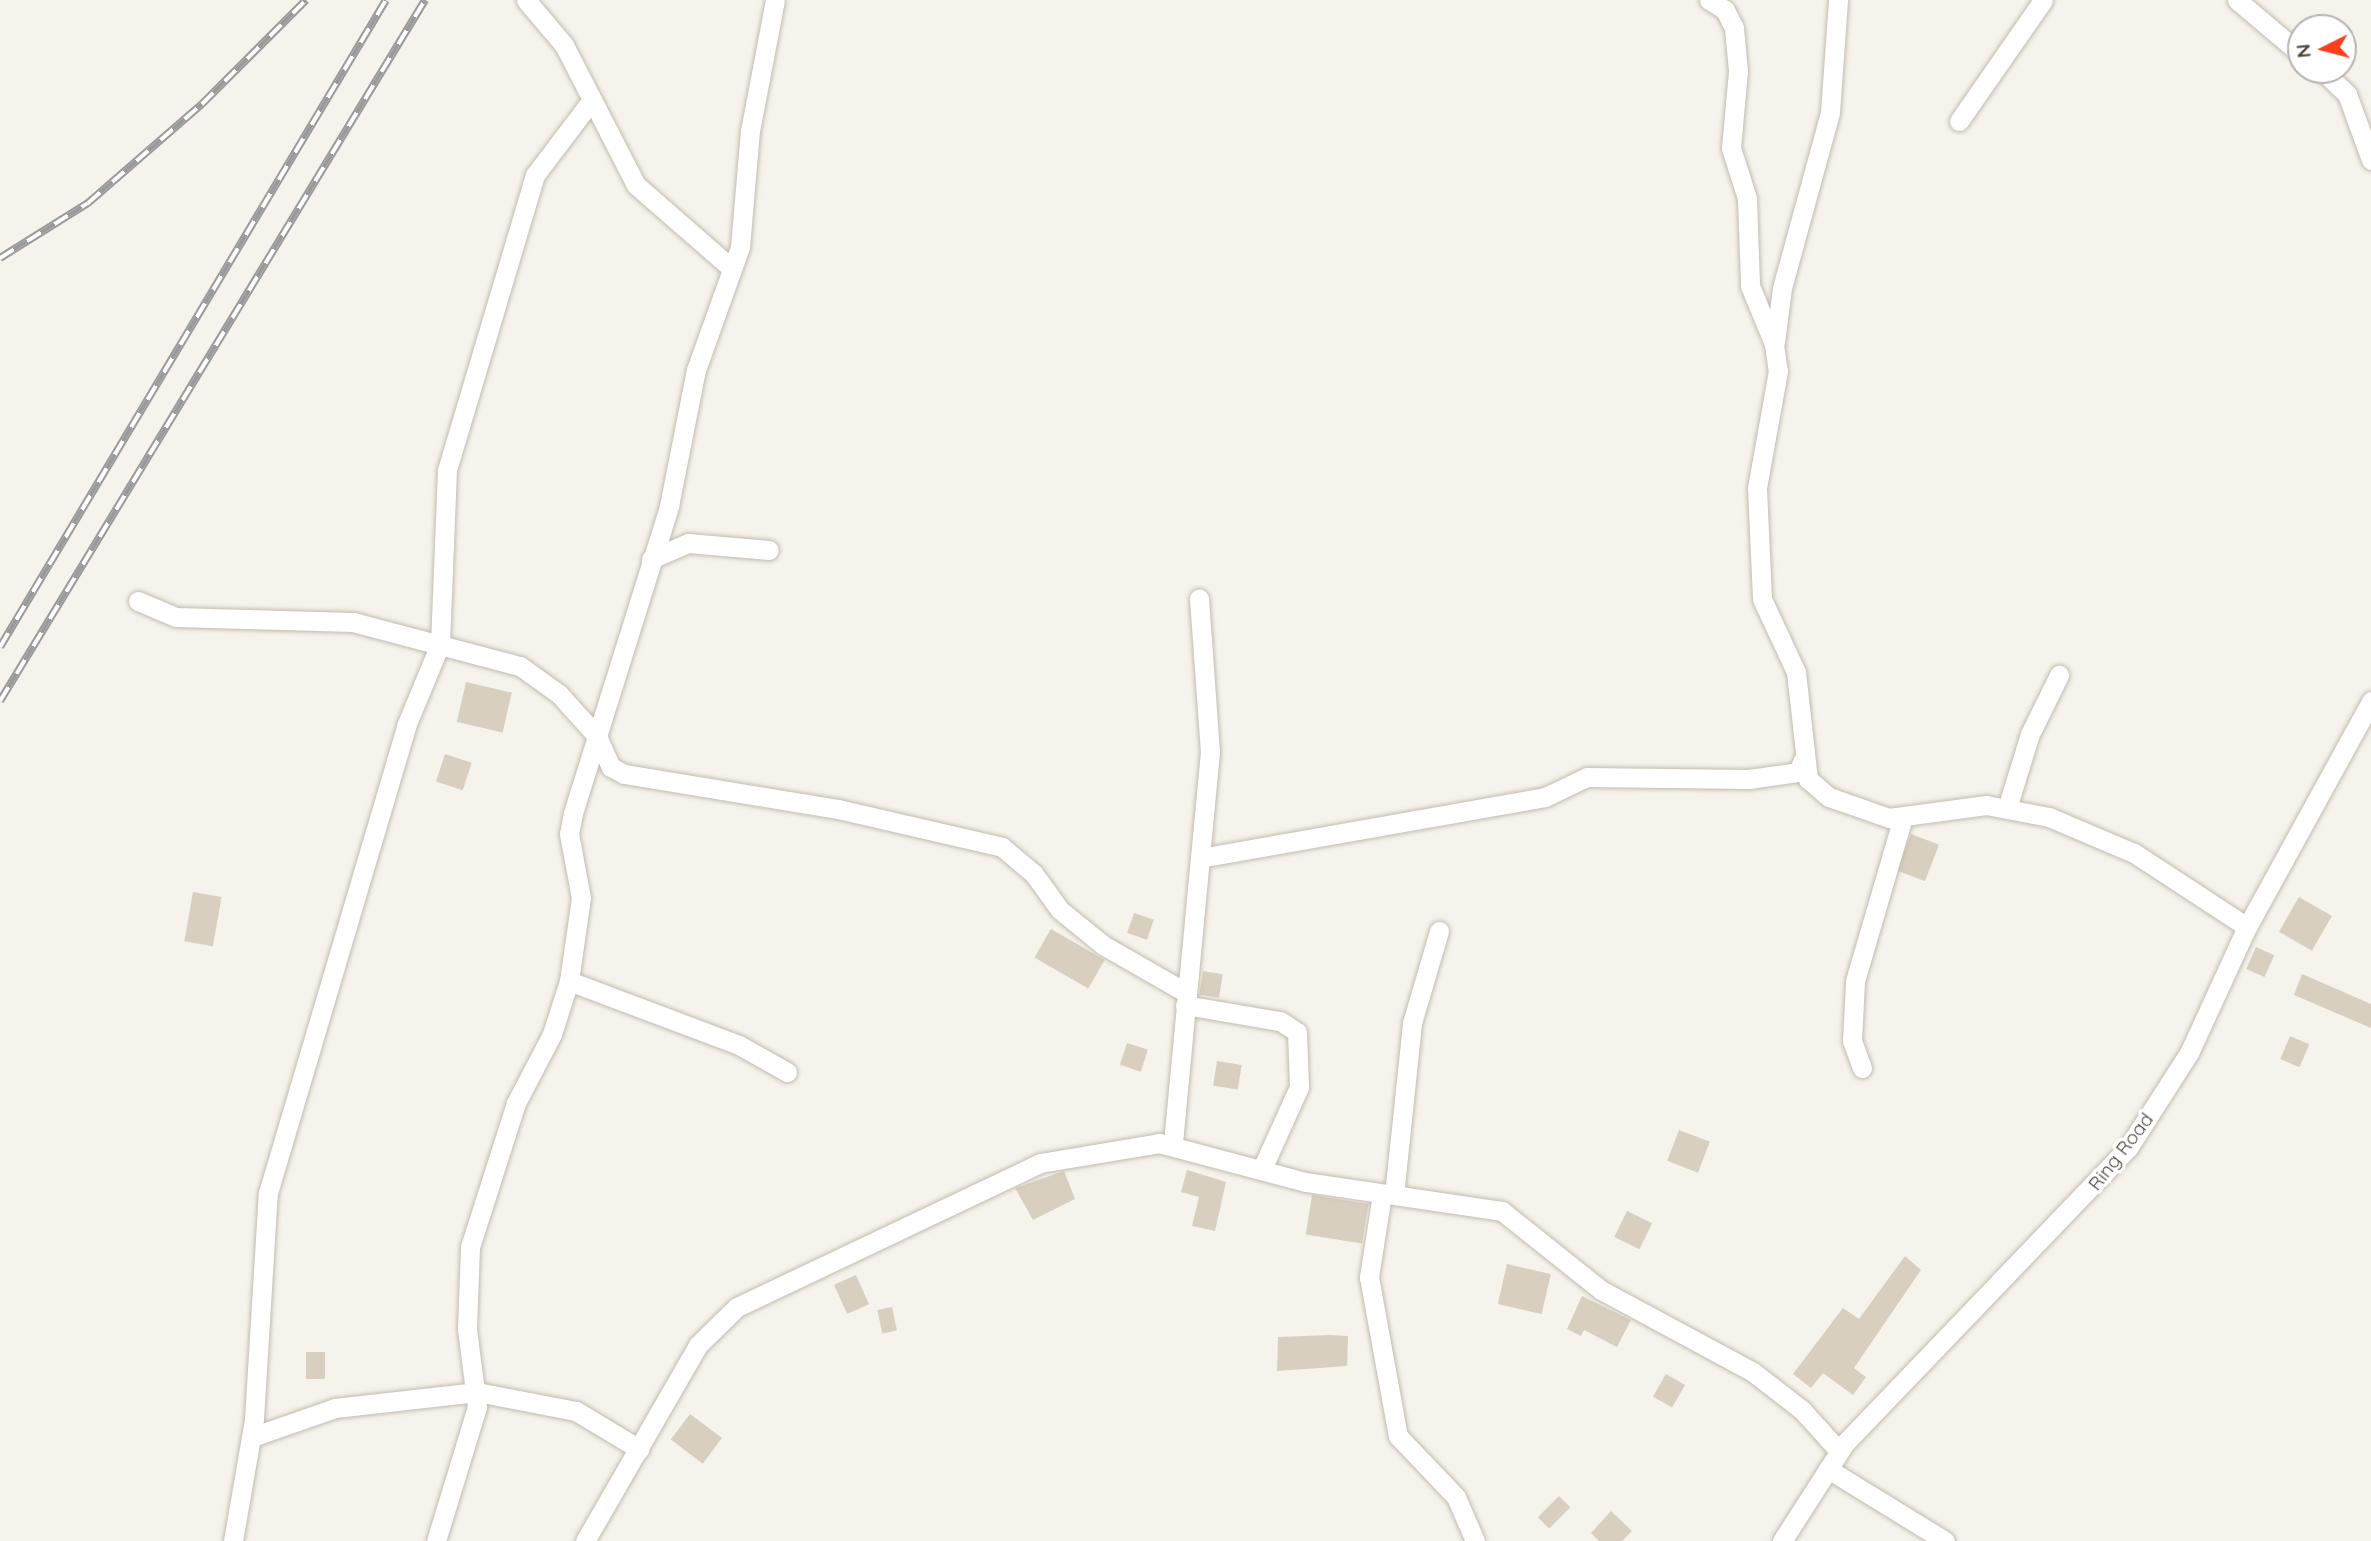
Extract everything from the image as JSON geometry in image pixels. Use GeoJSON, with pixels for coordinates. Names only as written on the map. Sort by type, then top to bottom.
{"type":"FeatureCollection","features":[{"type":"Feature","properties":{"kind":"street"},"geometry":{"type":"LineString","coordinates":[[526,0],[565,45],[636,185],[730,267]]}},
{"type":"Feature","properties":{"kind":"street"},"geometry":{"type":"LineString","coordinates":[[436,1541],[475,1421],[477,1392],[467,1329],[470,1247],[516,1103],[552,1034],[569,981],[581,898],[569,834],[651,559],[696,370],[747,216],[750,131],[775,0]]}},
{"type":"Feature","properties":{"kind":"street"},"geometry":{"type":"LineString","coordinates":[[1709,0],[1725,10],[1734,28],[1738,71],[1731,148],[1746,198],[1750,286],[1774,344],[1778,371],[1757,488],[1758,561],[1769,625],[1796,672],[1802,762],[1808,779],[1829,797],[1868,814],[1903,817],[2008,804],[2123,848],[2247,927]]}},
{"type":"Feature","properties":{"kind":"street"},"geometry":{"type":"LineString","coordinates":[[1774,344],[1782,288],[1830,112],[1838,0]]}},
{"type":"Feature","properties":{"kind":"street"},"geometry":{"type":"LineString","coordinates":[[1959,121],[2043,0]]}},
{"type":"Feature","properties":{"kind":"street"},"geometry":{"type":"LineString","coordinates":[[2237,0],[2287,42]]}},
{"type":"Feature","properties":{"kind":"street"},"geometry":{"type":"LineString","coordinates":[[2337,84],[2347,94],[2371,160]]}},
{"type":"Feature","properties":{"kind":"street"},"geometry":{"type":"LineString","coordinates":[[233,1541],[252,1437],[268,1192],[398,752],[440,644],[443,503],[454,447],[535,175],[592,100]]}},
{"type":"Feature","properties":{"kind":"street"},"geometry":{"type":"LineString","coordinates":[[651,559],[688,543],[769,550]]}},
{"type":"Feature","properties":{"kind":"street"},"geometry":{"type":"LineString","coordinates":[[1173,1143],[1210,752],[1199,598]]}},
{"type":"Feature","properties":{"kind":"street"},"geometry":{"type":"LineString","coordinates":[[138,601],[176,617],[333,620],[484,653],[545,679],[597,736],[611,768],[624,774],[838,809],[1002,847],[1034,874],[1060,910],[1103,944],[1185,999],[1280,1021],[1297,1032],[1299,1087],[1262,1169]]}},
{"type":"Feature","properties":{"kind":"street"},"geometry":{"type":"LineString","coordinates":[[2008,804],[2030,734],[2059,675]]}},
{"type":"Feature","properties":{"kind":"street","name":"Ring Road"},"geometry":{"type":"LineString","coordinates":[[1782,1541],[1839,1451],[2128,1148],[2189,1053],[2247,927],[2371,701]]}},
{"type":"Feature","properties":{"kind":"street"},"geometry":{"type":"LineString","coordinates":[[1200,858],[1545,797],[1587,777],[1749,779],[1798,772],[1802,762]]}},
{"type":"Feature","properties":{"kind":"street"},"geometry":{"type":"LineString","coordinates":[[1862,1068],[1852,1041],[1854,982],[1903,817]]}},
{"type":"Feature","properties":{"kind":"street"},"geometry":{"type":"LineString","coordinates":[[1439,931],[1412,1023],[1388,1195],[1369,1277],[1398,1436],[1456,1497],[1475,1541]]}},
{"type":"Feature","properties":{"kind":"street"},"geometry":{"type":"LineString","coordinates":[[569,981],[739,1045],[787,1072]]}},
{"type":"Feature","properties":{"kind":"street"},"geometry":{"type":"LineString","coordinates":[[585,1541],[698,1345],[737,1307],[1040,1163],[1173,1143],[1262,1169],[1516,1218],[1601,1290],[1769,1384],[1839,1451]]}},
{"type":"Feature","properties":{"kind":"street"},"geometry":{"type":"LineString","coordinates":[[252,1437],[335,1408],[477,1392],[576,1411],[639,1449]]}},
{"type":"Feature","properties":{"kind":"street"},"geometry":{"type":"LineString","coordinates":[[1828,1469],[1945,1541]]}},
{"type":"Feature","properties":{"kind":"building"},"geometry":{"type":"Polygon","coordinates":[[[466,682],[512,693],[503,733],[457,722],[466,682]]]}},
{"type":"Feature","properties":{"kind":"building"},"geometry":{"type":"Polygon","coordinates":[[[445,754],[472,763],[463,790],[436,782],[445,754]]]}},
{"type":"Feature","properties":{"kind":"building"},"geometry":{"type":"Polygon","coordinates":[[[1911,834],[1939,845],[1925,881],[1897,870],[1911,834]]]}},
{"type":"Feature","properties":{"kind":"building"},"geometry":{"type":"Polygon","coordinates":[[[193,892],[222,897],[213,946],[184,941],[193,892]]]}},
{"type":"Feature","properties":{"kind":"building"},"geometry":{"type":"Polygon","coordinates":[[[2299,897],[2332,916],[2312,951],[2279,932],[2299,897]]]}},
{"type":"Feature","properties":{"kind":"building"},"geometry":{"type":"Polygon","coordinates":[[[1134,913],[1154,920],[1147,940],[1127,933],[1134,913]]]}},
{"type":"Feature","properties":{"kind":"building"},"geometry":{"type":"Polygon","coordinates":[[[1051,929],[1105,960],[1088,989],[1034,958],[1051,929]]]}},
{"type":"Feature","properties":{"kind":"building"},"geometry":{"type":"Polygon","coordinates":[[[2256,947],[2274,955],[2265,977],[2246,969],[2256,947]]]}},
{"type":"Feature","properties":{"kind":"building"},"geometry":{"type":"Polygon","coordinates":[[[1203,971],[1223,974],[1219,998],[1199,995],[1203,971]]]}},
{"type":"Feature","properties":{"kind":"building"},"geometry":{"type":"Polygon","coordinates":[[[2302,974],[2371,1004],[2371,1028],[2294,995],[2302,974]]]}},
{"type":"Feature","properties":{"kind":"building"},"geometry":{"type":"Polygon","coordinates":[[[2290,1036],[2309,1044],[2300,1067],[2280,1059],[2290,1036]]]}},
{"type":"Feature","properties":{"kind":"building"},"geometry":{"type":"Polygon","coordinates":[[[1127,1043],[1148,1050],[1141,1072],[1120,1065],[1127,1043]]]}},
{"type":"Feature","properties":{"kind":"building"},"geometry":{"type":"Polygon","coordinates":[[[1217,1061],[1242,1065],[1238,1090],[1213,1086],[1217,1061]]]}},
{"type":"Feature","properties":{"kind":"building"},"geometry":{"type":"Polygon","coordinates":[[[1679,1130],[1710,1142],[1698,1173],[1667,1161],[1679,1130]]]}},
{"type":"Feature","properties":{"kind":"building"},"geometry":{"type":"Polygon","coordinates":[[[1187,1170],[1226,1182],[1215,1231],[1192,1226],[1199,1197],[1181,1192],[1187,1170]]]}},
{"type":"Feature","properties":{"kind":"building"},"geometry":{"type":"Polygon","coordinates":[[[1064,1171],[1075,1199],[1033,1220],[1015,1188],[1064,1171]]]}},
{"type":"Feature","properties":{"kind":"building"},"geometry":{"type":"Polygon","coordinates":[[[1312,1195],[1368,1204],[1362,1243],[1306,1235],[1312,1195]]]}},
{"type":"Feature","properties":{"kind":"building"},"geometry":{"type":"Polygon","coordinates":[[[1627,1211],[1652,1223],[1639,1249],[1614,1237],[1627,1211]]]}},
{"type":"Feature","properties":{"kind":"building"},"geometry":{"type":"Polygon","coordinates":[[[1905,1256],[1921,1270],[1854,1368],[1866,1377],[1853,1395],[1823,1373],[1811,1388],[1793,1374],[1843,1308],[1859,1319],[1905,1256]]]}},
{"type":"Feature","properties":{"kind":"building"},"geometry":{"type":"Polygon","coordinates":[[[1507,1264],[1551,1274],[1542,1314],[1498,1304],[1507,1264]]]}},
{"type":"Feature","properties":{"kind":"building"},"geometry":{"type":"Polygon","coordinates":[[[856,1275],[869,1304],[847,1314],[834,1285],[856,1275]]]}},
{"type":"Feature","properties":{"kind":"building"},"geometry":{"type":"Polygon","coordinates":[[[1582,1296],[1631,1320],[1617,1347],[1584,1330],[1581,1336],[1567,1329],[1582,1296]]]}},
{"type":"Feature","properties":{"kind":"building"},"geometry":{"type":"Polygon","coordinates":[[[892,1307],[897,1330],[882,1334],[877,1310],[892,1307]]]}},
{"type":"Feature","properties":{"kind":"building"},"geometry":{"type":"Polygon","coordinates":[[[1348,1336],[1347,1366],[1277,1371],[1278,1337],[1348,1336]]]}},
{"type":"Feature","properties":{"kind":"building"},"geometry":{"type":"Polygon","coordinates":[[[306,1352],[325,1352],[325,1379],[306,1379],[306,1352]]]}},
{"type":"Feature","properties":{"kind":"building"},"geometry":{"type":"Polygon","coordinates":[[[1666,1374],[1685,1385],[1672,1408],[1653,1397],[1666,1374]]]}},
{"type":"Feature","properties":{"kind":"building"},"geometry":{"type":"Polygon","coordinates":[[[690,1414],[722,1438],[703,1464],[671,1440],[690,1414]]]}},
{"type":"Feature","properties":{"kind":"building"},"geometry":{"type":"Polygon","coordinates":[[[1559,1496],[1570,1507],[1549,1529],[1538,1517],[1559,1496]]]}},
{"type":"Feature","properties":{"kind":"building"},"geometry":{"type":"Polygon","coordinates":[[[1611,1511],[1632,1531],[1622,1541],[1599,1541],[1591,1533],[1611,1511]]]}},
{"type":"Feature","properties":{"kind":"railway"},"geometry":{"type":"LineString","coordinates":[[0,258],[88,203],[202,104],[306,0]]}},
{"type":"Feature","properties":{"kind":"railway"},"geometry":{"type":"LineString","coordinates":[[0,647],[386,0]]}},
{"type":"Feature","properties":{"kind":"railway"},"geometry":{"type":"LineString","coordinates":[[0,701],[425,0]]}}]}
